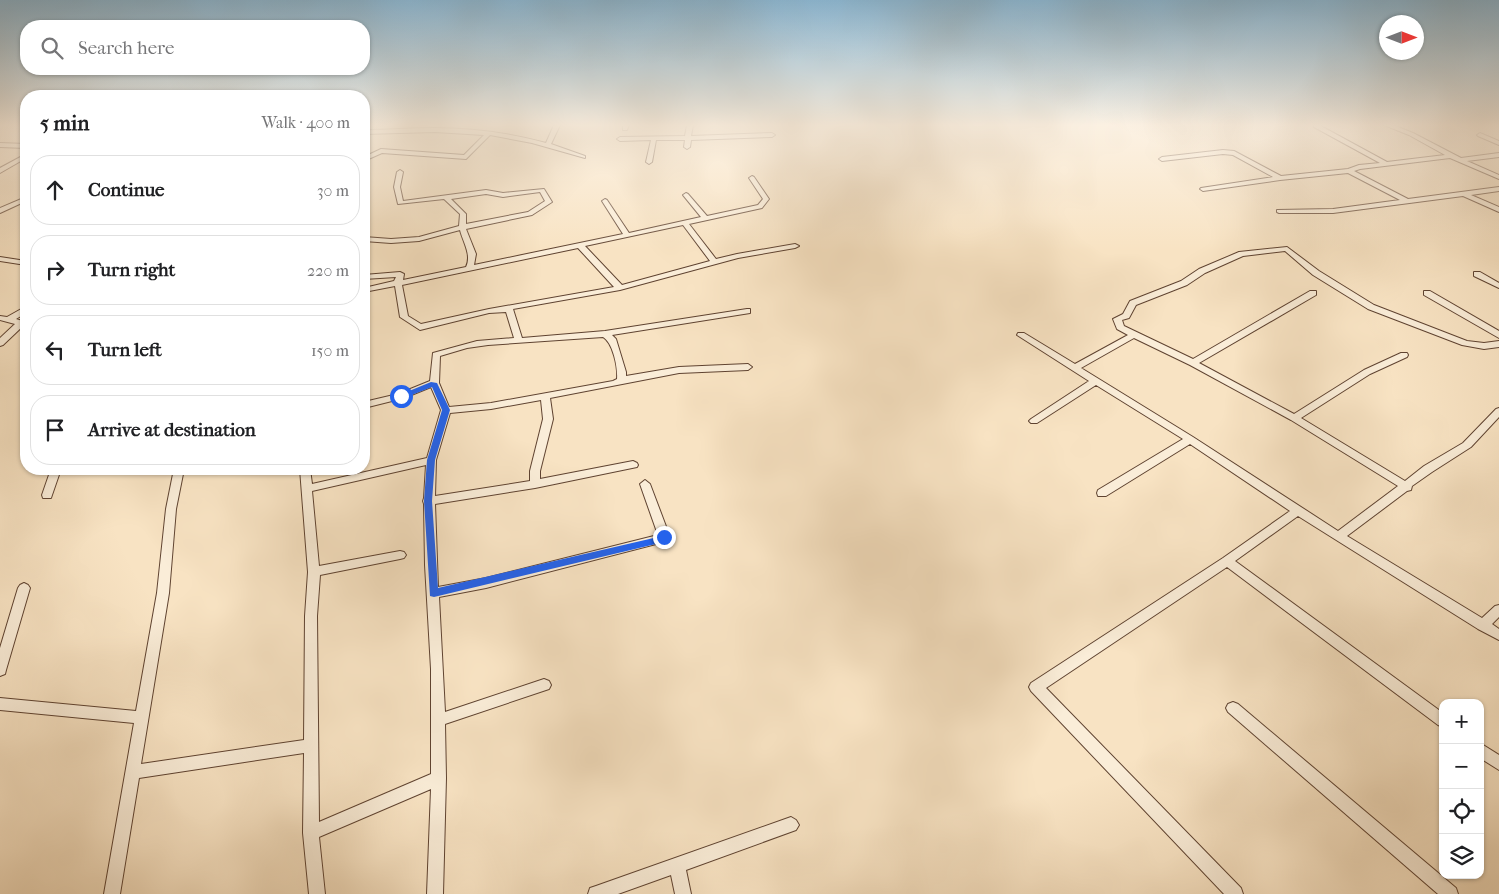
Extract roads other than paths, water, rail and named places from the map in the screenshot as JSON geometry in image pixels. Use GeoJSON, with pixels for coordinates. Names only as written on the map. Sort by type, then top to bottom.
{"type":"FeatureCollection","features":[{"type":"Feature","properties":{"kind":"street"},"geometry":{"type":"LineString","coordinates":[[1259,167],[1280,178]]}},
{"type":"Feature","properties":{"kind":"street"},"geometry":{"type":"LineString","coordinates":[[1203,189],[1280,178],[1350,171],[1362,167]]}},
{"type":"Feature","properties":{"kind":"street"},"geometry":{"type":"LineString","coordinates":[[1475,167],[1499,177]]}},
{"type":"Feature","properties":{"kind":"street"},"geometry":{"type":"LineString","coordinates":[[1350,171],[1407,201]]}},
{"type":"Feature","properties":{"kind":"street"},"geometry":{"type":"LineString","coordinates":[[370,239],[391,241],[419,238],[463,229],[479,223],[530,214],[549,202],[542,190],[503,195],[486,192],[400,203],[397,187],[400,172]]}},
{"type":"Feature","properties":{"kind":"street"},"geometry":{"type":"LineString","coordinates":[[370,289],[760,207],[766,199],[752,178]]}},
{"type":"Feature","properties":{"kind":"street"},"geometry":{"type":"LineString","coordinates":[[1280,211],[1333,211],[1499,189]]}},
{"type":"Feature","properties":{"kind":"street"},"geometry":{"type":"LineString","coordinates":[[1466,194],[1499,210]]}},
{"type":"Feature","properties":{"kind":"street"},"geometry":{"type":"LineString","coordinates":[[686,195],[705,218]]}},
{"type":"Feature","properties":{"kind":"street"},"geometry":{"type":"LineString","coordinates":[[447,197],[463,214],[463,229],[472,258],[472,264],[469,268]]}},
{"type":"Feature","properties":{"kind":"street"},"geometry":{"type":"LineString","coordinates":[[605,201],[627,235]]}},
{"type":"Feature","properties":{"kind":"street"},"geometry":{"type":"LineString","coordinates":[[0,212],[20,202]]}},
{"type":"Feature","properties":{"kind":"street"},"geometry":{"type":"LineString","coordinates":[[0,203],[20,204]]}},
{"type":"Feature","properties":{"kind":"street"},"geometry":{"type":"LineString","coordinates":[[685,223],[714,262]]}},
{"type":"Feature","properties":{"kind":"street"},"geometry":{"type":"LineString","coordinates":[[581,246],[620,288]]}},
{"type":"Feature","properties":{"kind":"street"},"geometry":{"type":"LineString","coordinates":[[370,276],[400,274],[398,283],[404,317],[420,327],[489,311],[620,288],[714,262],[795,246]]}},
{"type":"Feature","properties":{"kind":"street"},"geometry":{"type":"LineString","coordinates":[[1407,487],[1294,418],[1120,327],[1118,319],[1126,316],[1133,303],[1184,283],[1202,271],[1242,254],[1287,249],[1316,273],[1371,307],[1465,343],[1484,346],[1499,344]]}},
{"type":"Feature","properties":{"kind":"street"},"geometry":{"type":"LineString","coordinates":[[0,259],[20,262]]}},
{"type":"Feature","properties":{"kind":"street"},"geometry":{"type":"LineString","coordinates":[[1477,274],[1499,286]]}},
{"type":"Feature","properties":{"kind":"street"},"geometry":{"type":"LineString","coordinates":[[1193,364],[1313,293]]}},
{"type":"Feature","properties":{"kind":"street"},"geometry":{"type":"LineString","coordinates":[[1427,293],[1499,336]]}},
{"type":"Feature","properties":{"kind":"street"},"geometry":{"type":"LineString","coordinates":[[489,311],[510,309],[519,341]]}},
{"type":"Feature","properties":{"kind":"street"},"geometry":{"type":"LineString","coordinates":[[434,894],[440,778],[434,593],[428,501],[431,460],[446,410],[434,383],[436,355],[450,349],[480,342],[605,334],[747,311]]}},
{"type":"Feature","properties":{"kind":"street"},"geometry":{"type":"LineString","coordinates":[[4,319],[20,312]]}},
{"type":"Feature","properties":{"kind":"street"},"geometry":{"type":"LineString","coordinates":[[4,319],[20,322]]}},
{"type":"Feature","properties":{"kind":"street"},"geometry":{"type":"LineString","coordinates":[[0,342],[20,326]]}},
{"type":"Feature","properties":{"kind":"street"},"geometry":{"type":"LineString","coordinates":[[605,334],[612,339],[622,372],[621,380]]}},
{"type":"Feature","properties":{"kind":"street"},"geometry":{"type":"LineString","coordinates":[[1021,335],[1190,439],[1298,511],[1499,635]]}},
{"type":"Feature","properties":{"kind":"street"},"geometry":{"type":"LineString","coordinates":[[1074,368],[1134,335]]}},
{"type":"Feature","properties":{"kind":"street"},"geometry":{"type":"LineString","coordinates":[[1294,418],[1367,372],[1404,355]]}},
{"type":"Feature","properties":{"kind":"street"},"geometry":{"type":"LineString","coordinates":[[446,410],[491,406],[545,397],[608,386],[621,380],[680,370],[748,367]]}},
{"type":"Feature","properties":{"kind":"street"},"geometry":{"type":"LineString","coordinates":[[1034,422],[1096,381]]}},
{"type":"Feature","properties":{"kind":"street"},"geometry":{"type":"LineString","coordinates":[[370,404],[401,396],[434,383]]}},
{"type":"Feature","properties":{"kind":"street"},"geometry":{"type":"LineString","coordinates":[[534,484],[541,443],[548,419],[545,397]]}},
{"type":"Feature","properties":{"kind":"street"},"geometry":{"type":"LineString","coordinates":[[1339,536],[1407,487],[1428,469],[1467,445],[1499,411]]}},
{"type":"Feature","properties":{"kind":"street"},"geometry":{"type":"LineString","coordinates":[[1102,493],[1190,439]]}},
{"type":"Feature","properties":{"kind":"street"},"geometry":{"type":"LineString","coordinates":[[370,474],[431,460]]}},
{"type":"Feature","properties":{"kind":"street"},"geometry":{"type":"LineString","coordinates":[[428,501],[534,484],[633,465]]}},
{"type":"Feature","properties":{"kind":"street"},"geometry":{"type":"LineString","coordinates":[[47,495],[54,475]]}},
{"type":"Feature","properties":{"kind":"street"},"geometry":{"type":"LineString","coordinates":[[112,894],[163,593],[171,509],[179,475]]}},
{"type":"Feature","properties":{"kind":"street"},"geometry":{"type":"LineString","coordinates":[[305,475],[314,572],[311,616],[311,832],[317,894]]}},
{"type":"Feature","properties":{"kind":"street"},"geometry":{"type":"LineString","coordinates":[[306,489],[366,475]]}},
{"type":"Feature","properties":{"kind":"street"},"geometry":{"type":"LineString","coordinates":[[434,593],[486,583],[664,537],[645,484]]}},
{"type":"Feature","properties":{"kind":"street"},"geometry":{"type":"LineString","coordinates":[[1235,894],[1036,687],[1227,561],[1298,511]]}},
{"type":"Feature","properties":{"kind":"street"},"geometry":{"type":"LineString","coordinates":[[314,572],[400,556]]}},
{"type":"Feature","properties":{"kind":"street"},"geometry":{"type":"LineString","coordinates":[[1227,561],[1439,718]]}},
{"type":"Feature","properties":{"kind":"street"},"geometry":{"type":"LineString","coordinates":[[0,670],[24,588]]}},
{"type":"Feature","properties":{"kind":"street"},"geometry":{"type":"LineString","coordinates":[[1482,625],[1499,610]]}},
{"type":"Feature","properties":{"kind":"street"},"geometry":{"type":"LineString","coordinates":[[439,720],[544,685]]}},
{"type":"Feature","properties":{"kind":"street"},"geometry":{"type":"LineString","coordinates":[[0,704],[142,718]]}},
{"type":"Feature","properties":{"kind":"street"},"geometry":{"type":"LineString","coordinates":[[1233,708],[1450,894]]}},
{"type":"Feature","properties":{"kind":"street"},"geometry":{"type":"LineString","coordinates":[[133,772],[311,746]]}},
{"type":"Feature","properties":{"kind":"street"},"geometry":{"type":"LineString","coordinates":[[1484,752],[1499,763]]}},
{"type":"Feature","properties":{"kind":"street"},"geometry":{"type":"LineString","coordinates":[[311,832],[440,778]]}},
{"type":"Feature","properties":{"kind":"street"},"geometry":{"type":"LineString","coordinates":[[596,894],[791,825]]}},
{"type":"Feature","properties":{"kind":"street"},"geometry":{"type":"LineString","coordinates":[[677,865],[682,894]]}}]}
